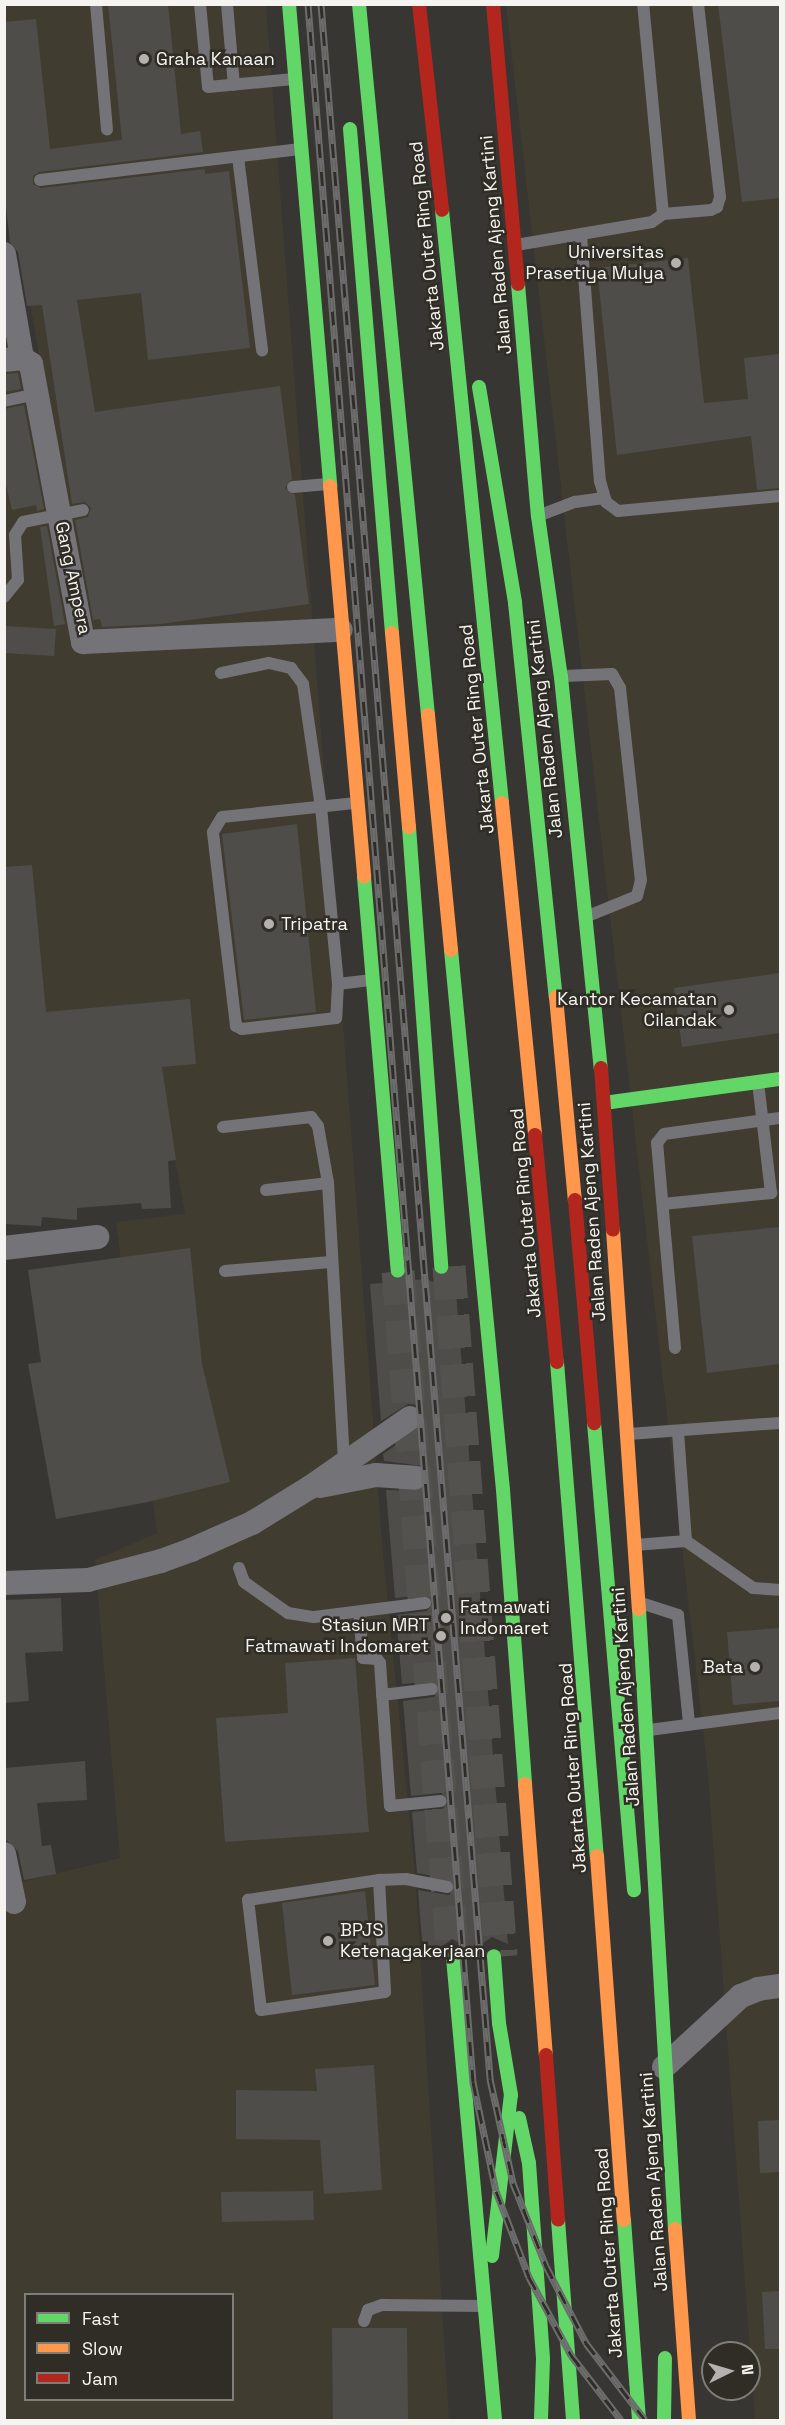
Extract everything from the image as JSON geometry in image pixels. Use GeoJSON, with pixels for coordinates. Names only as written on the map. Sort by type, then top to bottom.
{"type":"FeatureCollection","features":[{"type":"Feature","properties":{"kind":"main road"},"geometry":{"type":"LineString","coordinates":[[289,4],[341,630],[398,1271]]}},
{"type":"Feature","properties":{"kind":"main road"},"geometry":{"type":"LineString","coordinates":[[359,4],[503,1490],[573,2421]]}},
{"type":"Feature","properties":{"kind":"main road","name":"Jakarta Outer Ring Road"},"geometry":{"type":"LineString","coordinates":[[419,4],[442,205],[570,1491],[639,2421]]}},
{"type":"Feature","properties":{"kind":"main road","name":"Jalan Raden Ajeng Kartini"},"geometry":{"type":"LineString","coordinates":[[493,4],[516,245],[538,516],[561,677],[604,1103],[624,1434],[648,1730],[661,2030],[688,2421]]}},
{"type":"Feature","properties":{"kind":"main road"},"geometry":{"type":"LineString","coordinates":[[368,101],[354,114],[349,137],[432,1105],[439,1128],[445,1266]]}},
{"type":"Feature","properties":{"kind":"main road"},"geometry":{"type":"LineString","coordinates":[[442,205],[472,352]]}},
{"type":"Feature","properties":{"kind":"main road"},"geometry":{"type":"LineString","coordinates":[[477,374],[515,603],[532,749],[572,1163],[636,1901]]}},
{"type":"Feature","properties":{"kind":"main road"},"geometry":{"type":"LineString","coordinates":[[604,1103],[780,1079]]}},
{"type":"Feature","properties":{"kind":"main road"},"geometry":{"type":"LineString","coordinates":[[643,1948],[661,2030]]}},
{"type":"Feature","properties":{"kind":"main road"},"geometry":{"type":"LineString","coordinates":[[498,1956],[511,2095],[530,2163],[543,2359],[541,2421]]}},
{"type":"Feature","properties":{"kind":"main road"},"geometry":{"type":"LineString","coordinates":[[453,1958],[465,2113],[486,2290],[495,2421]]}},
{"type":"Feature","properties":{"kind":"main road"},"geometry":{"type":"LineString","coordinates":[[486,2290],[504,2180],[511,2095]]}},
{"type":"Feature","properties":{"kind":"main road"},"geometry":{"type":"LineString","coordinates":[[665,2301],[668,2122]]}},
{"type":"Feature","properties":{"kind":"main road"},"geometry":{"type":"LineString","coordinates":[[664,2421],[665,2337]]}},
{"type":"Feature","properties":{"kind":"street","name":"Gang Ampera"},"geometry":{"type":"LineString","coordinates":[[4,254],[13,359],[31,363],[83,642],[341,630]]}},
{"type":"Feature","properties":{"kind":"street"},"geometry":{"type":"LineString","coordinates":[[4,1248],[97,1237]]}},
{"type":"Feature","properties":{"kind":"street"},"geometry":{"type":"LineString","coordinates":[[4,1583],[88,1580],[161,1562],[252,1523],[309,1488],[410,1418]]}},
{"type":"Feature","properties":{"kind":"street"},"geometry":{"type":"LineString","coordinates":[[309,1488],[376,1475],[415,1478]]}},
{"type":"Feature","properties":{"kind":"street"},"geometry":{"type":"LineString","coordinates":[[4,1854],[14,1902]]}},
{"type":"Feature","properties":{"kind":"street"},"geometry":{"type":"LineString","coordinates":[[664,2067],[741,1996],[758,1989],[780,1986]]}},
{"type":"Feature","properties":{"kind":"lane"},"geometry":{"type":"LineString","coordinates":[[96,4],[107,130]]}},
{"type":"Feature","properties":{"kind":"lane"},"geometry":{"type":"LineString","coordinates":[[200,4],[208,87],[294,79]]}},
{"type":"Feature","properties":{"kind":"lane"},"geometry":{"type":"LineString","coordinates":[[227,4],[234,85]]}},
{"type":"Feature","properties":{"kind":"lane"},"geometry":{"type":"LineString","coordinates":[[643,4],[663,214]]}},
{"type":"Feature","properties":{"kind":"lane"},"geometry":{"type":"LineString","coordinates":[[516,245],[652,222],[663,214],[711,210],[717,207],[720,197],[698,4]]}},
{"type":"Feature","properties":{"kind":"lane"},"geometry":{"type":"LineString","coordinates":[[40,180],[300,149]]}},
{"type":"Feature","properties":{"kind":"lane"},"geometry":{"type":"LineString","coordinates":[[238,157],[262,351]]}},
{"type":"Feature","properties":{"kind":"lane"},"geometry":{"type":"LineString","coordinates":[[580,236],[603,498],[618,511],[780,496]]}},
{"type":"Feature","properties":{"kind":"lane"},"geometry":{"type":"LineString","coordinates":[[4,401],[37,394]]}},
{"type":"Feature","properties":{"kind":"lane"},"geometry":{"type":"LineString","coordinates":[[293,487],[329,484]]}},
{"type":"Feature","properties":{"kind":"lane"},"geometry":{"type":"LineString","coordinates":[[538,516],[575,502],[603,498]]}},
{"type":"Feature","properties":{"kind":"lane"},"geometry":{"type":"LineString","coordinates":[[4,597],[18,580],[15,535],[23,522],[83,510]]}},
{"type":"Feature","properties":{"kind":"lane"},"geometry":{"type":"LineString","coordinates":[[221,673],[269,663],[291,668],[303,684],[321,807],[338,984],[336,1018],[242,1029],[234,1022],[213,832],[222,817],[321,807],[357,803]]}},
{"type":"Feature","properties":{"kind":"lane"},"geometry":{"type":"LineString","coordinates":[[561,677],[612,674],[620,688],[641,880],[638,896],[584,917]]}},
{"type":"Feature","properties":{"kind":"lane"},"geometry":{"type":"LineString","coordinates":[[338,984],[372,980]]}},
{"type":"Feature","properties":{"kind":"lane"},"geometry":{"type":"LineString","coordinates":[[663,1204],[771,1193],[765,1120],[758,1082]]}},
{"type":"Feature","properties":{"kind":"lane"},"geometry":{"type":"LineString","coordinates":[[223,1127],[311,1117],[318,1126],[328,1183],[344,1463]]}},
{"type":"Feature","properties":{"kind":"lane"},"geometry":{"type":"LineString","coordinates":[[675,1348],[657,1143],[663,1134],[780,1118]]}},
{"type":"Feature","properties":{"kind":"lane"},"geometry":{"type":"LineString","coordinates":[[266,1190],[328,1183]]}},
{"type":"Feature","properties":{"kind":"lane"},"geometry":{"type":"LineString","coordinates":[[225,1271],[331,1262]]}},
{"type":"Feature","properties":{"kind":"lane"},"geometry":{"type":"LineString","coordinates":[[624,1434],[678,1432],[780,1423]]}},
{"type":"Feature","properties":{"kind":"lane"},"geometry":{"type":"LineString","coordinates":[[678,1432],[686,1541]]}},
{"type":"Feature","properties":{"kind":"lane"},"geometry":{"type":"LineString","coordinates":[[634,1551],[686,1541],[753,1588],[780,1590]]}},
{"type":"Feature","properties":{"kind":"lane"},"geometry":{"type":"LineString","coordinates":[[239,1568],[244,1582],[288,1613],[314,1617],[425,1603]]}},
{"type":"Feature","properties":{"kind":"lane"},"geometry":{"type":"LineString","coordinates":[[638,1602],[678,1615],[689,1724]]}},
{"type":"Feature","properties":{"kind":"lane"},"geometry":{"type":"LineString","coordinates":[[358,1612],[363,1658],[377,1659],[380,1663],[390,1806],[441,1801]]}},
{"type":"Feature","properties":{"kind":"lane"},"geometry":{"type":"LineString","coordinates":[[382,1695],[432,1689]]}},
{"type":"Feature","properties":{"kind":"lane"},"geometry":{"type":"LineString","coordinates":[[648,1730],[780,1713]]}},
{"type":"Feature","properties":{"kind":"lane"},"geometry":{"type":"LineString","coordinates":[[379,1880],[385,1992],[261,2010],[248,1900],[379,1880],[406,1879],[447,1887]]}},
{"type":"Feature","properties":{"kind":"lane"},"geometry":{"type":"LineString","coordinates":[[364,2321],[368,2310],[382,2305],[487,2306]]}},
{"type":"Feature","properties":{"kind":"shaded area"},"geometry":{"type":"Polygon","coordinates":[[[5,5],[266,5],[383,1554],[415,1873],[449,2420],[5,2420],[5,1886],[120,1858],[95,1560],[157,1533],[116,1222],[185,1214],[161,1081],[5,1090],[4,369],[40,362],[9,177],[5,176],[5,5]]]}},
{"type":"Feature","properties":{"kind":"shaded area"},"geometry":{"type":"Polygon","coordinates":[[[506,5],[780,5],[780,2420],[755,2420],[754,2401],[761,2401],[761,2341],[749,2341],[708,1774],[506,5]]]}},
{"type":"Feature","properties":{"kind":"building"},"geometry":{"type":"Polygon","coordinates":[[[108,4],[168,4],[181,134],[200,131],[203,152],[39,172],[33,176],[33,184],[41,188],[205,169],[205,174],[229,171],[250,348],[148,360],[141,293],[77,300],[95,412],[280,386],[292,479],[285,488],[295,495],[309,604],[160,624],[102,627],[100,619],[93,620],[75,520],[88,517],[91,508],[85,502],[72,504],[42,305],[27,306],[18,252],[10,242],[4,189],[4,22],[36,19],[50,149],[122,140],[108,4]]]}},
{"type":"Feature","properties":{"kind":"building"},"geometry":{"type":"Polygon","coordinates":[[[718,4],[780,4],[780,198],[742,202],[718,4]]]}},
{"type":"Feature","properties":{"kind":"building"},"geometry":{"type":"Polygon","coordinates":[[[688,258],[704,403],[748,399],[744,358],[780,354],[780,488],[757,490],[751,436],[617,455],[597,268],[688,258]]]}},
{"type":"Feature","properties":{"kind":"building"},"geometry":{"type":"Polygon","coordinates":[[[18,373],[21,389],[4,392],[4,374],[18,373]]]}},
{"type":"Feature","properties":{"kind":"building"},"geometry":{"type":"Polygon","coordinates":[[[24,405],[44,509],[37,511],[36,505],[12,510],[4,476],[4,409],[24,405]]]}},
{"type":"Feature","properties":{"kind":"building"},"geometry":{"type":"Polygon","coordinates":[[[47,526],[65,624],[54,626],[40,527],[47,526]]]}},
{"type":"Feature","properties":{"kind":"building"},"geometry":{"type":"Polygon","coordinates":[[[4,626],[56,629],[54,656],[4,653],[4,626]]]}},
{"type":"Feature","properties":{"kind":"building","name":"Tripatra"},"geometry":{"type":"Polygon","coordinates":[[[297,824],[316,1012],[244,1020],[222,834],[297,824]]]}},
{"type":"Feature","properties":{"kind":"building"},"geometry":{"type":"Polygon","coordinates":[[[32,865],[46,1012],[190,999],[196,1064],[162,1067],[176,1160],[168,1161],[171,1208],[142,1209],[141,1203],[77,1208],[77,1220],[42,1217],[41,1226],[4,1224],[4,867],[32,865]]]}},
{"type":"Feature","properties":{"kind":"building","name":"Kantor Kecamatan Cilandak"},"geometry":{"type":"Polygon","coordinates":[[[780,973],[780,1033],[682,1047],[674,988],[780,973]]]}},
{"type":"Feature","properties":{"kind":"building"},"geometry":{"type":"Polygon","coordinates":[[[780,1227],[780,1364],[707,1373],[692,1236],[780,1227]]]}},
{"type":"Feature","properties":{"kind":"building"},"geometry":{"type":"Polygon","coordinates":[[[190,1248],[202,1364],[230,1482],[148,1502],[56,1519],[28,1364],[41,1362],[28,1270],[190,1248]]]}},
{"type":"Feature","properties":{"kind":"building","name":"Stasiun MRT Fatmawati Indomaret"},"geometry":{"type":"Polygon","coordinates":[[[427,1279],[442,1286],[455,1279],[508,1944],[492,1937],[477,1947],[469,1948],[452,1939],[436,1951],[423,1952],[418,1890],[449,1895],[455,1885],[449,1879],[417,1873],[412,1812],[442,1809],[449,1801],[441,1793],[411,1796],[403,1701],[434,1697],[440,1689],[432,1681],[402,1684],[396,1615],[427,1611],[433,1603],[425,1595],[395,1598],[386,1490],[421,1491],[429,1479],[423,1466],[384,1461],[383,1454],[419,1429],[424,1416],[417,1405],[408,1404],[381,1421],[370,1284],[384,1283],[399,1290],[414,1280],[427,1279]]]}},
{"type":"Feature","properties":{"kind":"building"},"geometry":{"type":"Polygon","coordinates":[[[61,1598],[63,1651],[25,1653],[29,1701],[4,1703],[4,1600],[61,1598]]]}},
{"type":"Feature","properties":{"kind":"building","name":"Bata"},"geometry":{"type":"Polygon","coordinates":[[[780,1628],[780,1701],[733,1705],[727,1632],[780,1628]]]}},
{"type":"Feature","properties":{"kind":"building"},"geometry":{"type":"Polygon","coordinates":[[[355,1658],[369,1832],[225,1842],[216,1718],[288,1713],[285,1663],[355,1658]]]}},
{"type":"Feature","properties":{"kind":"building"},"geometry":{"type":"Polygon","coordinates":[[[85,1761],[87,1800],[37,1803],[42,1846],[51,1845],[56,1874],[24,1880],[18,1851],[6,1840],[4,1768],[85,1761]]]}},
{"type":"Feature","properties":{"kind":"building","name":"BPJS Ketenagakerjaan"},"geometry":{"type":"Polygon","coordinates":[[[365,1891],[375,1985],[292,1995],[282,1903],[365,1891]]]}},
{"type":"Feature","properties":{"kind":"building"},"geometry":{"type":"Polygon","coordinates":[[[374,2065],[382,2190],[324,2194],[320,2140],[236,2139],[236,2090],[317,2091],[315,2069],[374,2065]]]}},
{"type":"Feature","properties":{"kind":"building"},"geometry":{"type":"Polygon","coordinates":[[[780,2120],[780,2172],[760,2173],[758,2121],[780,2120]]]}},
{"type":"Feature","properties":{"kind":"building"},"geometry":{"type":"Polygon","coordinates":[[[313,2191],[314,2220],[222,2222],[221,2192],[313,2191]]]}},
{"type":"Feature","properties":{"kind":"building"},"geometry":{"type":"Polygon","coordinates":[[[780,2291],[780,2349],[765,2349],[762,2292],[780,2291]]]}},
{"type":"Feature","properties":{"kind":"building"},"geometry":{"type":"Polygon","coordinates":[[[332,2328],[407,2328],[408,2421],[333,2421],[332,2328]]]}},
{"type":"Feature","properties":{"kind":"tunnel"},"geometry":{"type":"LineString","coordinates":[[449,1266],[501,1956]]}},
{"type":"Feature","properties":{"kind":"tunnel"},"geometry":{"type":"LineString","coordinates":[[398,1271],[453,1958]]}},
{"type":"Feature","properties":{"kind":"railway"},"geometry":{"type":"LineString","coordinates":[[308,4],[473,2082],[496,2191],[529,2277],[571,2355],[621,2420]]}},
{"type":"Feature","properties":{"kind":"railway"},"geometry":{"type":"LineString","coordinates":[[321,4],[490,2079],[513,2183],[546,2266],[586,2343],[645,2420]]}},
{"type":"Feature","properties":{"kind":"traffic: fast"},"geometry":{"type":"LineString","coordinates":[[289,4],[330,486]]}},
{"type":"Feature","properties":{"kind":"traffic: fast"},"geometry":{"type":"LineString","coordinates":[[359,4],[428,715]]}},
{"type":"Feature","properties":{"kind":"traffic: fast"},"geometry":{"type":"LineString","coordinates":[[350,129],[392,633]]}},
{"type":"Feature","properties":{"kind":"traffic: fast"},"geometry":{"type":"LineString","coordinates":[[442,210],[502,803]]}},
{"type":"Feature","properties":{"kind":"traffic: fast"},"geometry":{"type":"LineString","coordinates":[[518,284],[538,516],[561,677],[601,1068]]}},
{"type":"Feature","properties":{"kind":"traffic: fast"},"geometry":{"type":"LineString","coordinates":[[479,387],[515,603],[556,997]]}},
{"type":"Feature","properties":{"kind":"traffic: fast"},"geometry":{"type":"LineString","coordinates":[[409,827],[441,1267]]}},
{"type":"Feature","properties":{"kind":"traffic: fast"},"geometry":{"type":"LineString","coordinates":[[364,877],[398,1271]]}},
{"type":"Feature","properties":{"kind":"traffic: fast"},"geometry":{"type":"LineString","coordinates":[[451,950],[503,1490],[525,1784]]}},
{"type":"Feature","properties":{"kind":"traffic: fast"},"geometry":{"type":"LineString","coordinates":[[604,1103],[780,1079]]}},
{"type":"Feature","properties":{"kind":"traffic: fast"},"geometry":{"type":"LineString","coordinates":[[557,1362],[597,1856]]}},
{"type":"Feature","properties":{"kind":"traffic: fast"},"geometry":{"type":"LineString","coordinates":[[594,1423],[634,1890]]}},
{"type":"Feature","properties":{"kind":"traffic: fast"},"geometry":{"type":"LineString","coordinates":[[639,1609],[675,2229]]}},
{"type":"Feature","properties":{"kind":"traffic: fast"},"geometry":{"type":"LineString","coordinates":[[492,2256],[511,2095],[499,2023],[494,1956]]}},
{"type":"Feature","properties":{"kind":"traffic: fast"},"geometry":{"type":"LineString","coordinates":[[453,1958],[495,2420]]}},
{"type":"Feature","properties":{"kind":"traffic: fast"},"geometry":{"type":"LineString","coordinates":[[519,2118],[529,2163],[543,2359],[541,2420]]}},
{"type":"Feature","properties":{"kind":"traffic: fast"},"geometry":{"type":"LineString","coordinates":[[558,2220],[573,2420]]}},
{"type":"Feature","properties":{"kind":"traffic: fast"},"geometry":{"type":"LineString","coordinates":[[624,2220],[639,2420]]}},
{"type":"Feature","properties":{"kind":"traffic: fast"},"geometry":{"type":"LineString","coordinates":[[664,2420],[665,2358]]}},
{"type":"Feature","properties":{"kind":"traffic: slow"},"geometry":{"type":"LineString","coordinates":[[330,486],[364,877]]}},
{"type":"Feature","properties":{"kind":"traffic: slow"},"geometry":{"type":"LineString","coordinates":[[392,633],[409,827]]}},
{"type":"Feature","properties":{"kind":"traffic: slow"},"geometry":{"type":"LineString","coordinates":[[428,715],[451,950]]}},
{"type":"Feature","properties":{"kind":"traffic: slow"},"geometry":{"type":"LineString","coordinates":[[502,803],[535,1135]]}},
{"type":"Feature","properties":{"kind":"traffic: slow"},"geometry":{"type":"LineString","coordinates":[[556,997],[575,1200]]}},
{"type":"Feature","properties":{"kind":"traffic: slow"},"geometry":{"type":"LineString","coordinates":[[613,1230],[639,1609]]}},
{"type":"Feature","properties":{"kind":"traffic: slow"},"geometry":{"type":"LineString","coordinates":[[525,1784],[546,2055]]}},
{"type":"Feature","properties":{"kind":"traffic: slow"},"geometry":{"type":"LineString","coordinates":[[597,1856],[624,2220]]}},
{"type":"Feature","properties":{"kind":"traffic: slow"},"geometry":{"type":"LineString","coordinates":[[675,2229],[689,2420]]}},
{"type":"Feature","properties":{"kind":"traffic: jam"},"geometry":{"type":"LineString","coordinates":[[419,4],[442,210]]}},
{"type":"Feature","properties":{"kind":"traffic: jam"},"geometry":{"type":"LineString","coordinates":[[493,4],[518,284]]}},
{"type":"Feature","properties":{"kind":"traffic: jam"},"geometry":{"type":"LineString","coordinates":[[601,1068],[613,1230]]}},
{"type":"Feature","properties":{"kind":"traffic: jam"},"geometry":{"type":"LineString","coordinates":[[535,1135],[557,1362]]}},
{"type":"Feature","properties":{"kind":"traffic: jam"},"geometry":{"type":"LineString","coordinates":[[575,1200],[594,1423]]}},
{"type":"Feature","properties":{"kind":"traffic: jam"},"geometry":{"type":"LineString","coordinates":[[546,2055],[558,2220]]}},
{"type":"Feature","properties":{"kind":"place","name":"Graha Kanaan"},"geometry":{"type":"Point","coordinates":[144,59]}},
{"type":"Feature","properties":{"kind":"place","name":"Universitas Prasetiya Mulya"},"geometry":{"type":"Point","coordinates":[676,263]}},
{"type":"Feature","properties":{"kind":"place","name":"Tripatra"},"geometry":{"type":"Point","coordinates":[269,924]}},
{"type":"Feature","properties":{"kind":"place","name":"Kantor Kecamatan Cilandak"},"geometry":{"type":"Point","coordinates":[729,1010]}},
{"type":"Feature","properties":{"kind":"place","name":"Fatmawati Indomaret"},"geometry":{"type":"Point","coordinates":[446,1618]}},
{"type":"Feature","properties":{"kind":"place","name":"Stasiun MRT Fatmawati Indomaret"},"geometry":{"type":"Point","coordinates":[441,1636]}},
{"type":"Feature","properties":{"kind":"place","name":"Bata"},"geometry":{"type":"Point","coordinates":[755,1667]}},
{"type":"Feature","properties":{"kind":"place","name":"BPJS Ketenagakerjaan"},"geometry":{"type":"Point","coordinates":[328,1941]}}]}
